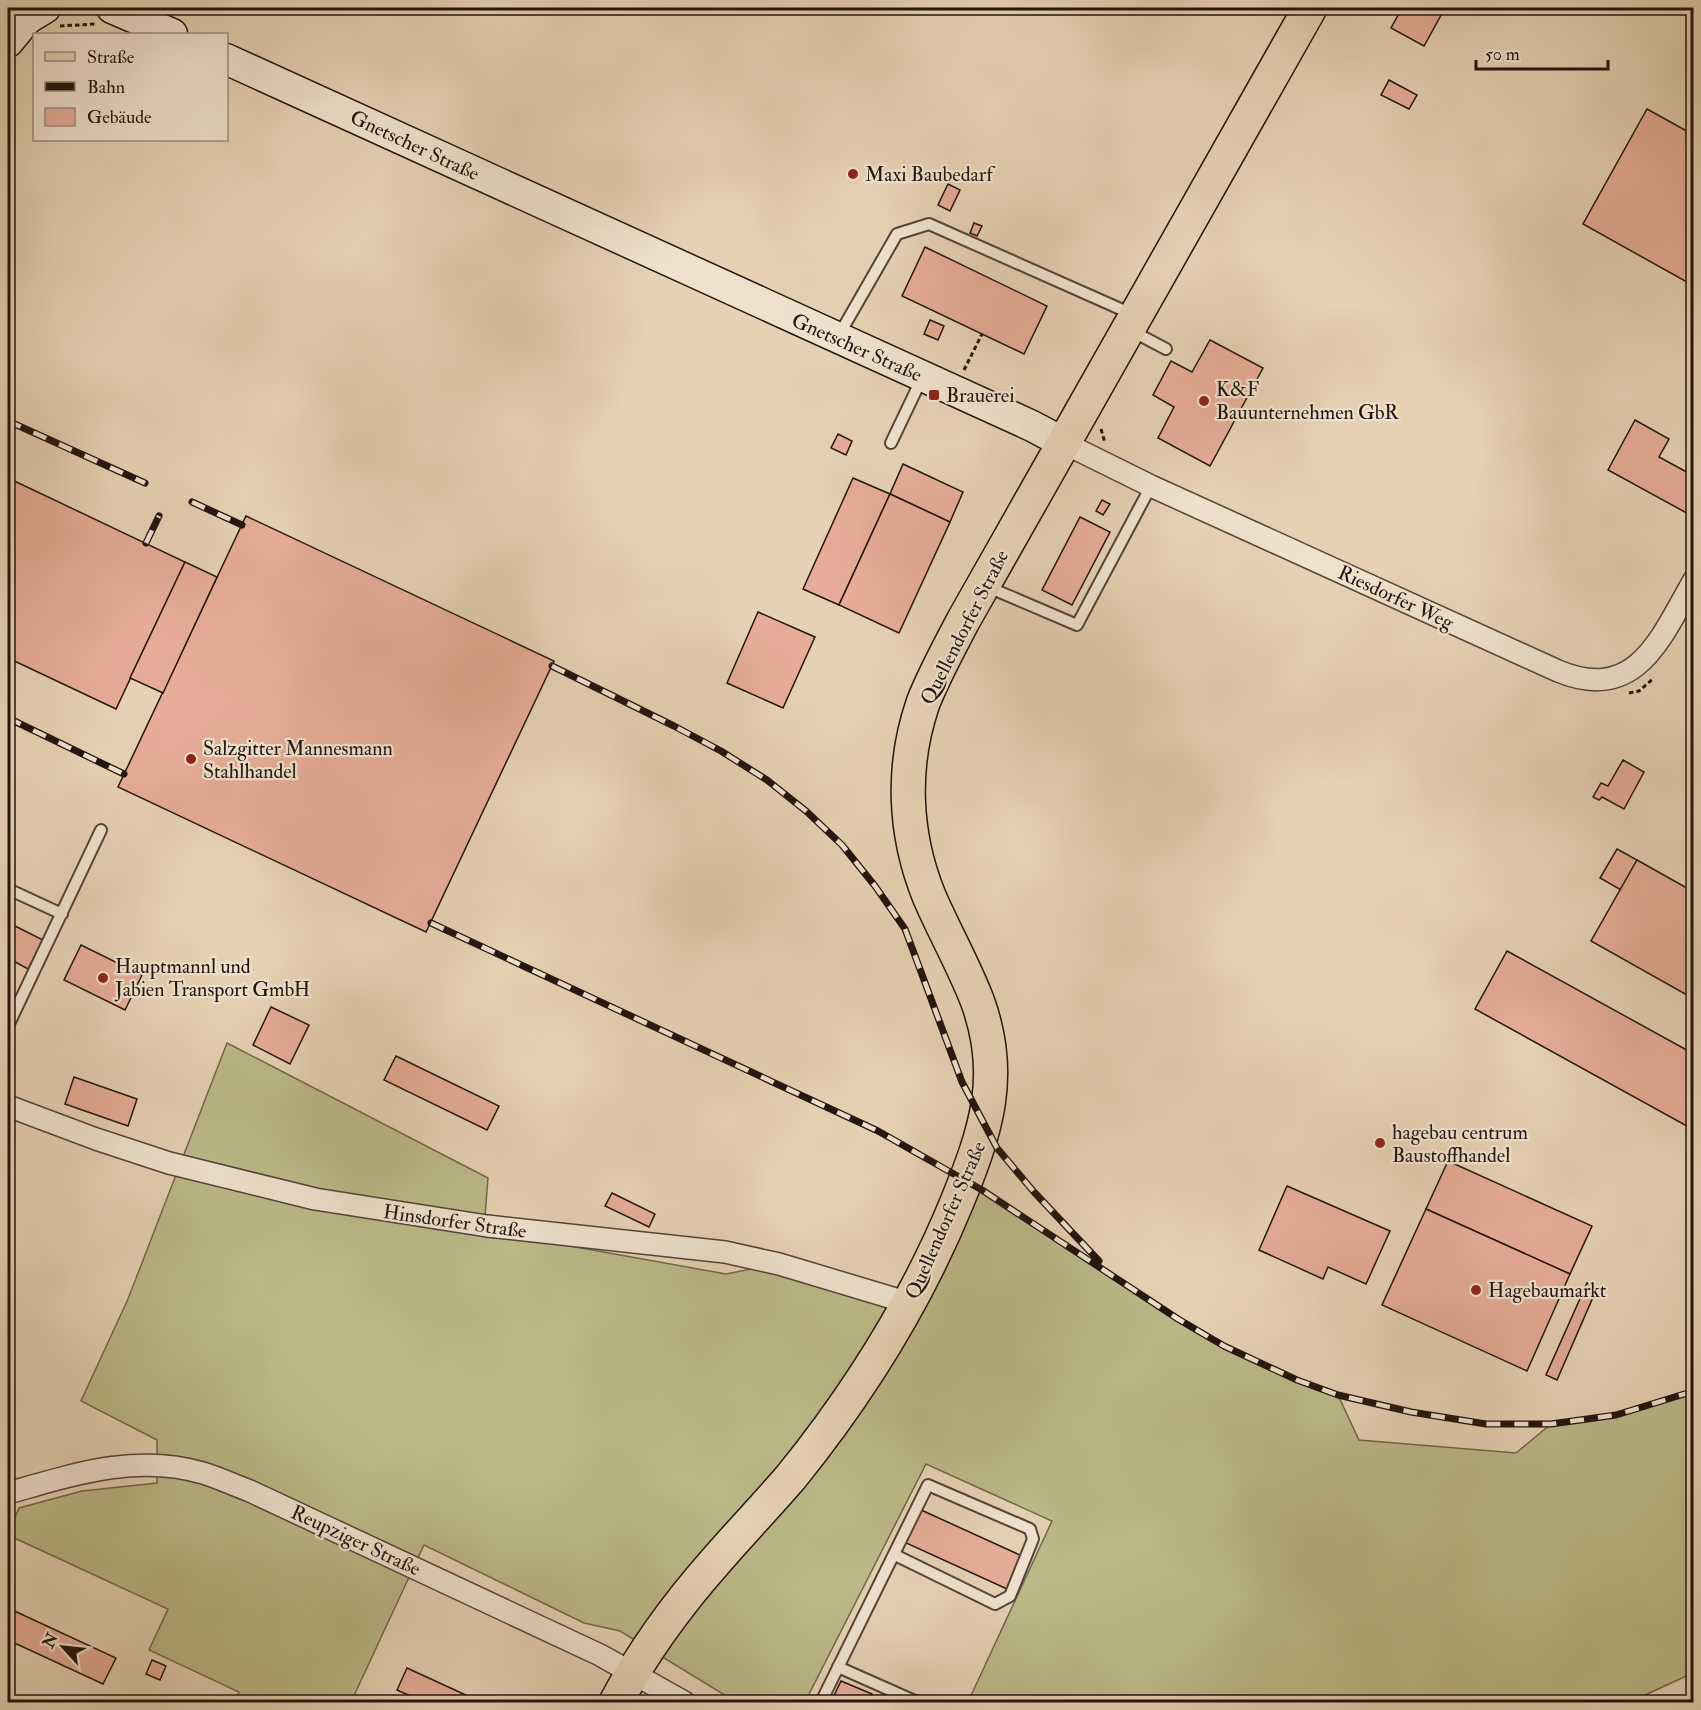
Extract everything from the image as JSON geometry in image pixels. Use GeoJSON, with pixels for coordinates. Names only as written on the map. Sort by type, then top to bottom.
{"type":"FeatureCollection","features":[{"type":"Feature","properties":{"kind":"main road"},"geometry":{"type":"LineString","coordinates":[[1064,443],[1310,8]]}},
{"type":"Feature","properties":{"kind":"main road"},"geometry":{"type":"LineString","coordinates":[[105,16],[168,33]]}},
{"type":"Feature","properties":{"kind":"main road"},"geometry":{"type":"LineString","coordinates":[[8,42],[27,19],[48,19]]}},
{"type":"Feature","properties":{"kind":"main road","name":"Gnetscher Straße"},"geometry":{"type":"LineString","coordinates":[[228,60],[923,376],[1064,443]]}},
{"type":"Feature","properties":{"kind":"main road","name":"Quellendorfer Straße"},"geometry":{"type":"LineString","coordinates":[[616,1702],[658,1635],[695,1585],[774,1497],[827,1431],[868,1372],[909,1303],[942,1237],[966,1181],[985,1127],[991,1090],[991,1061],[983,1015],[971,984],[938,916],[920,871],[913,846],[907,793],[912,746],[924,701],[943,660],[1064,443]]}},
{"type":"Feature","properties":{"kind":"street","name":"Riesdorfer Weg"},"geometry":{"type":"LineString","coordinates":[[1064,443],[1151,486],[1557,671],[1583,680],[1608,679],[1629,672],[1640,664],[1660,639],[1694,580]]}},
{"type":"Feature","properties":{"kind":"street","name":"Hinsdorfer Straße"},"geometry":{"type":"LineString","coordinates":[[8,1106],[96,1139],[170,1163],[315,1199],[487,1226],[725,1252],[779,1264],[909,1303]]}},
{"type":"Feature","properties":{"kind":"street","name":"Reupziger Straße"},"geometry":{"type":"LineString","coordinates":[[8,1493],[79,1473],[136,1464],[201,1473],[250,1491],[590,1650],[684,1702]]}},
{"type":"Feature","properties":{"kind":"lane"},"geometry":{"type":"LineString","coordinates":[[837,338],[897,234],[929,224],[1115,305],[1132,323],[1166,349]]}},
{"type":"Feature","properties":{"kind":"lane"},"geometry":{"type":"LineString","coordinates":[[891,443],[923,376]]}},
{"type":"Feature","properties":{"kind":"lane"},"geometry":{"type":"LineString","coordinates":[[983,585],[1077,625],[1151,486]]}},
{"type":"Feature","properties":{"kind":"lane"},"geometry":{"type":"LineString","coordinates":[[8,1026],[101,830]]}},
{"type":"Feature","properties":{"kind":"lane"},"geometry":{"type":"LineString","coordinates":[[8,889],[62,914]]}},
{"type":"Feature","properties":{"kind":"lane"},"geometry":{"type":"LineString","coordinates":[[821,1702],[928,1485],[1030,1529],[1033,1539],[1010,1596],[995,1604],[895,1555]]}},
{"type":"Feature","properties":{"kind":"lane"},"geometry":{"type":"LineString","coordinates":[[838,1667],[917,1702]]}},
{"type":"Feature","properties":{"kind":"path"},"geometry":{"type":"LineString","coordinates":[[48,19],[58,26],[88,24],[105,16]]}},
{"type":"Feature","properties":{"kind":"path"},"geometry":{"type":"LineString","coordinates":[[955,391],[982,334]]}},
{"type":"Feature","properties":{"kind":"shaded area"},"geometry":{"type":"Polygon","coordinates":[[[227,1043],[488,1178],[485,1216],[559,1244],[726,1274],[756,1268],[889,1306],[971,1195],[982,1190],[1116,1279],[1224,1346],[1338,1395],[1359,1440],[1516,1453],[1551,1424],[1616,1415],[1693,1391],[1693,1673],[1630,1702],[968,1702],[1052,1521],[926,1464],[805,1702],[736,1702],[620,1631],[584,1623],[424,1545],[351,1702],[234,1702],[239,1692],[149,1650],[168,1609],[8,1535],[19,1508],[82,1491],[157,1483],[157,1440],[81,1401],[128,1299],[227,1043]]]}},
{"type":"Feature","properties":{"kind":"building"},"geometry":{"type":"Polygon","coordinates":[[[1402,8],[1445,8],[1424,46],[1391,28],[1402,8]]]}},
{"type":"Feature","properties":{"kind":"building"},"geometry":{"type":"Polygon","coordinates":[[[1389,80],[1417,95],[1409,109],[1381,95],[1389,80]]]}},
{"type":"Feature","properties":{"kind":"building"},"geometry":{"type":"Polygon","coordinates":[[[1647,109],[1694,135],[1694,286],[1583,224],[1647,109]]]}},
{"type":"Feature","properties":{"kind":"building"},"geometry":{"type":"Polygon","coordinates":[[[948,184],[960,190],[950,211],[938,205],[948,184]]]}},
{"type":"Feature","properties":{"kind":"building"},"geometry":{"type":"Polygon","coordinates":[[[974,223],[982,226],[977,236],[970,233],[974,223]]]}},
{"type":"Feature","properties":{"kind":"building"},"geometry":{"type":"Polygon","coordinates":[[[925,247],[1047,306],[1024,354],[902,296],[925,247]]]}},
{"type":"Feature","properties":{"kind":"building"},"geometry":{"type":"Polygon","coordinates":[[[930,320],[944,326],[938,340],[924,334],[930,320]]]}},
{"type":"Feature","properties":{"kind":"building","name":"K&F Bauunternehmen GbR"},"geometry":{"type":"Polygon","coordinates":[[[1210,340],[1263,368],[1210,466],[1158,438],[1174,407],[1153,395],[1171,361],[1192,372],[1210,340]]]}},
{"type":"Feature","properties":{"kind":"building"},"geometry":{"type":"Polygon","coordinates":[[[1635,420],[1669,439],[1659,457],[1694,476],[1694,517],[1608,470],[1635,420]]]}},
{"type":"Feature","properties":{"kind":"building"},"geometry":{"type":"Polygon","coordinates":[[[838,434],[852,441],[846,455],[831,448],[838,434]]]}},
{"type":"Feature","properties":{"kind":"building"},"geometry":{"type":"Polygon","coordinates":[[[903,464],[963,492],[950,522],[890,494],[903,464]]]}},
{"type":"Feature","properties":{"kind":"building"},"geometry":{"type":"Polygon","coordinates":[[[8,478],[185,562],[116,709],[8,658],[8,478]]]}},
{"type":"Feature","properties":{"kind":"building"},"geometry":{"type":"Polygon","coordinates":[[[853,478],[890,494],[839,605],[803,589],[853,478]]]}},
{"type":"Feature","properties":{"kind":"building"},"geometry":{"type":"Polygon","coordinates":[[[890,494],[950,522],[899,633],[839,605],[890,494]]]}},
{"type":"Feature","properties":{"kind":"building"},"geometry":{"type":"Polygon","coordinates":[[[1102,500],[1110,504],[1103,515],[1096,511],[1102,500]]]}},
{"type":"Feature","properties":{"kind":"building"},"geometry":{"type":"Polygon","coordinates":[[[246,516],[554,661],[426,932],[118,787],[246,516]]]}},
{"type":"Feature","properties":{"kind":"building"},"geometry":{"type":"Polygon","coordinates":[[[1080,517],[1110,532],[1072,605],[1042,590],[1080,517]]]}},
{"type":"Feature","properties":{"kind":"building"},"geometry":{"type":"Polygon","coordinates":[[[185,562],[217,577],[163,693],[130,678],[185,562]]]}},
{"type":"Feature","properties":{"kind":"building"},"geometry":{"type":"Polygon","coordinates":[[[758,612],[815,637],[783,708],[727,683],[758,612]]]}},
{"type":"Feature","properties":{"kind":"building"},"geometry":{"type":"Polygon","coordinates":[[[1623,760],[1644,772],[1624,809],[1602,797],[1599,800],[1593,797],[1601,783],[1608,786],[1623,760]]]}},
{"type":"Feature","properties":{"kind":"building"},"geometry":{"type":"Polygon","coordinates":[[[1617,849],[1637,860],[1621,890],[1600,878],[1617,849]]]}},
{"type":"Feature","properties":{"kind":"building"},"geometry":{"type":"Polygon","coordinates":[[[1637,860],[1694,892],[1694,999],[1591,941],[1637,860]]]}},
{"type":"Feature","properties":{"kind":"building"},"geometry":{"type":"Polygon","coordinates":[[[13,925],[43,940],[28,969],[8,958],[8,935],[13,925]]]}},
{"type":"Feature","properties":{"kind":"building","name":"Hauptmannl und Jabien Transport GmbH"},"geometry":{"type":"Polygon","coordinates":[[[81,945],[142,975],[125,1010],[64,980],[81,945]]]}},
{"type":"Feature","properties":{"kind":"building"},"geometry":{"type":"Polygon","coordinates":[[[1507,951],[1694,1054],[1694,1130],[1475,1009],[1507,951]]]}},
{"type":"Feature","properties":{"kind":"building"},"geometry":{"type":"Polygon","coordinates":[[[271,1007],[309,1025],[290,1064],[253,1045],[271,1007]]]}},
{"type":"Feature","properties":{"kind":"building"},"geometry":{"type":"Polygon","coordinates":[[[396,1056],[499,1106],[487,1130],[384,1080],[396,1056]]]}},
{"type":"Feature","properties":{"kind":"building"},"geometry":{"type":"Polygon","coordinates":[[[74,1077],[137,1099],[128,1126],[65,1104],[74,1077]]]}},
{"type":"Feature","properties":{"kind":"building"},"geometry":{"type":"Polygon","coordinates":[[[1448,1161],[1592,1226],[1570,1274],[1426,1209],[1448,1161]]]}},
{"type":"Feature","properties":{"kind":"building"},"geometry":{"type":"Polygon","coordinates":[[[1287,1186],[1390,1231],[1366,1284],[1328,1267],[1323,1279],[1259,1250],[1287,1186]]]}},
{"type":"Feature","properties":{"kind":"building"},"geometry":{"type":"Polygon","coordinates":[[[612,1193],[655,1214],[649,1227],[605,1206],[612,1193]]]}},
{"type":"Feature","properties":{"kind":"building","name":"Hagebaumarkt"},"geometry":{"type":"Polygon","coordinates":[[[1426,1209],[1570,1274],[1527,1371],[1382,1305],[1426,1209]]]}},
{"type":"Feature","properties":{"kind":"building"},"geometry":{"type":"Polygon","coordinates":[[[1587,1283],[1597,1288],[1557,1380],[1546,1375],[1587,1283]]]}},
{"type":"Feature","properties":{"kind":"building"},"geometry":{"type":"Polygon","coordinates":[[[919,1509],[1022,1556],[1007,1589],[904,1542],[919,1509]]]}},
{"type":"Feature","properties":{"kind":"building"},"geometry":{"type":"Polygon","coordinates":[[[8,1608],[116,1658],[103,1684],[8,1640],[8,1608]]]}},
{"type":"Feature","properties":{"kind":"building"},"geometry":{"type":"Polygon","coordinates":[[[152,1660],[166,1666],[160,1680],[146,1674],[152,1660]]]}},
{"type":"Feature","properties":{"kind":"building"},"geometry":{"type":"Polygon","coordinates":[[[407,1668],[481,1702],[424,1702],[397,1690],[407,1668]]]}},
{"type":"Feature","properties":{"kind":"building"},"geometry":{"type":"Polygon","coordinates":[[[841,1681],[872,1694],[870,1699],[879,1702],[831,1702],[841,1681]]]}},
{"type":"Feature","properties":{"kind":"railway"},"geometry":{"type":"LineString","coordinates":[[8,421],[145,483]]}},
{"type":"Feature","properties":{"kind":"railway"},"geometry":{"type":"LineString","coordinates":[[192,502],[242,525]]}},
{"type":"Feature","properties":{"kind":"railway"},"geometry":{"type":"LineString","coordinates":[[146,543],[159,516]]}},
{"type":"Feature","properties":{"kind":"railway"},"geometry":{"type":"LineString","coordinates":[[552,666],[721,751],[767,780],[806,811],[842,845],[875,886],[905,929],[962,1082],[997,1148],[1034,1192],[1099,1261]]}},
{"type":"Feature","properties":{"kind":"railway"},"geometry":{"type":"LineString","coordinates":[[8,718],[124,774]]}},
{"type":"Feature","properties":{"kind":"railway"},"geometry":{"type":"LineString","coordinates":[[431,923],[878,1131],[982,1190],[1178,1319],[1224,1346],[1297,1380],[1338,1395],[1411,1412],[1486,1424],[1551,1424],[1616,1415],[1694,1391]]}},
{"type":"Feature","properties":{"kind":"place","name":"Maxi Baubedarf"},"geometry":{"type":"Point","coordinates":[853,174]}},
{"type":"Feature","properties":{"kind":"place","name":"Brauerei"},"geometry":{"type":"Point","coordinates":[934,395]}},
{"type":"Feature","properties":{"kind":"place","name":"K&F Bauunternehmen GbR"},"geometry":{"type":"Point","coordinates":[1204,401]}},
{"type":"Feature","properties":{"kind":"place","name":"Salzgitter Mannesmann Stahlhandel"},"geometry":{"type":"Point","coordinates":[191,759]}},
{"type":"Feature","properties":{"kind":"place","name":"Hauptmannl und Jabien Transport GmbH"},"geometry":{"type":"Point","coordinates":[103,978]}},
{"type":"Feature","properties":{"kind":"place","name":"hagebau centrum Baustoffhandel"},"geometry":{"type":"Point","coordinates":[1380,1143]}},
{"type":"Feature","properties":{"kind":"place","name":"Hagebaumarkt"},"geometry":{"type":"Point","coordinates":[1476,1290]}}]}
